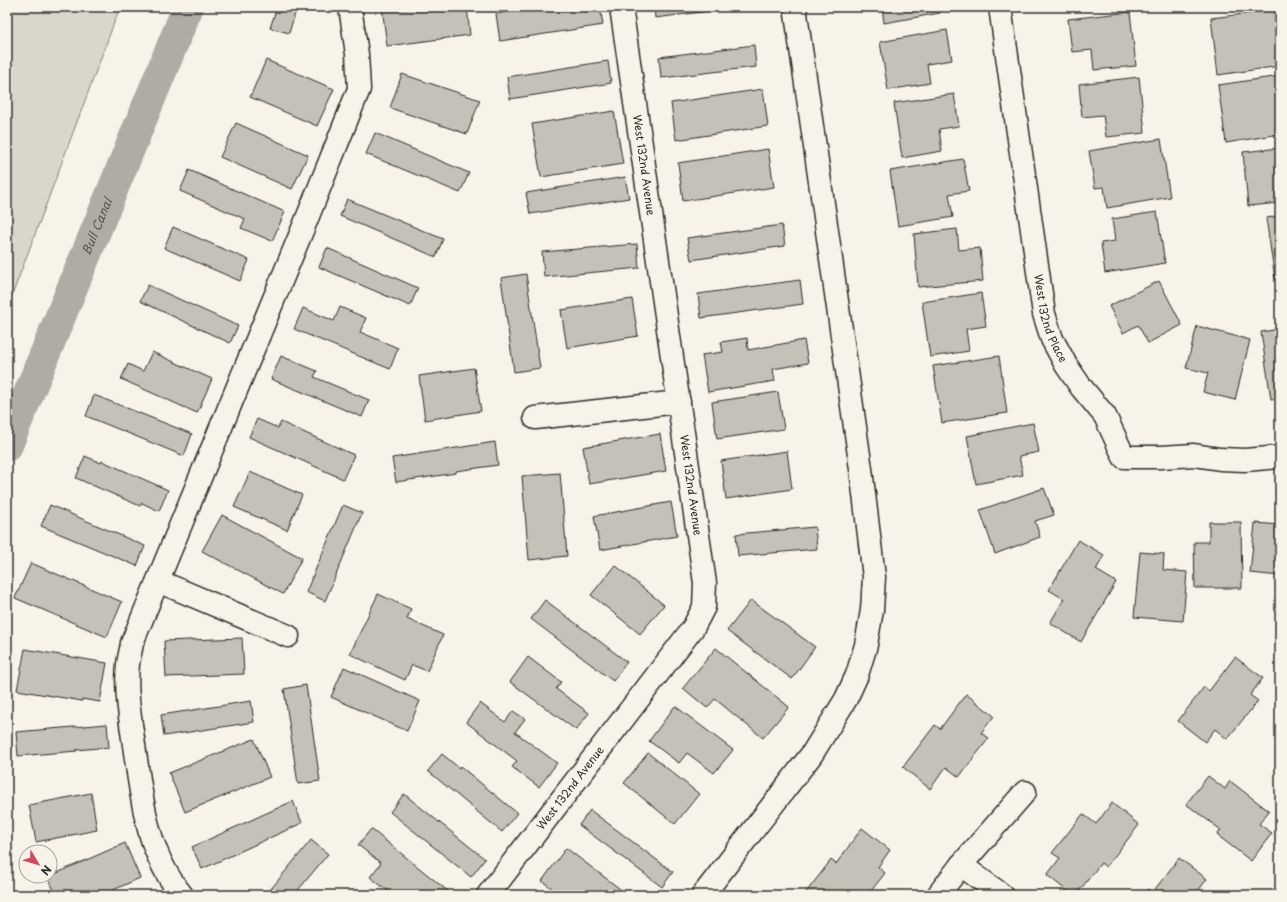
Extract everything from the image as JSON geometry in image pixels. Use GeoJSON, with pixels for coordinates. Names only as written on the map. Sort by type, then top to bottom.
{"type":"FeatureCollection","features":[{"type":"Feature","properties":{"kind":"street"},"geometry":{"type":"LineString","coordinates":[[182,895],[164,868],[149,830],[141,794],[128,702],[128,664],[132,643],[306,221],[359,88],[357,54],[350,7]]}},
{"type":"Feature","properties":{"kind":"street","name":"West 132nd Avenue"},"geometry":{"type":"LineString","coordinates":[[488,895],[693,628],[704,607],[705,583],[621,7]]}},
{"type":"Feature","properties":{"kind":"street"},"geometry":{"type":"LineString","coordinates":[[702,895],[812,754],[846,699],[857,675],[866,645],[872,610],[874,577],[861,469],[795,7]]}},
{"type":"Feature","properties":{"kind":"street","name":"West 132nd Place"},"geometry":{"type":"LineString","coordinates":[[1000,7],[1044,314],[1052,339],[1066,365],[1081,387],[1105,416],[1124,457],[1194,455],[1220,459],[1245,460],[1280,457]]}},
{"type":"Feature","properties":{"kind":"street"},"geometry":{"type":"LineString","coordinates":[[535,418],[679,402]]}},
{"type":"Feature","properties":{"kind":"street"},"geometry":{"type":"LineString","coordinates":[[158,581],[288,636]]}},
{"type":"Feature","properties":{"kind":"street"},"geometry":{"type":"LineString","coordinates":[[938,895],[961,865],[1025,792]]}},
{"type":"Feature","properties":{"kind":"street"},"geometry":{"type":"LineString","coordinates":[[961,865],[1002,895]]}},
{"type":"Feature","properties":{"kind":"shaded area"},"geometry":{"type":"Polygon","coordinates":[[[7,7],[120,7],[7,309],[7,7]]]}},
{"type":"Feature","properties":{"kind":"building"},"geometry":{"type":"Polygon","coordinates":[[[277,7],[297,7],[289,33],[270,28],[277,7]]]}},
{"type":"Feature","properties":{"kind":"building"},"geometry":{"type":"Polygon","coordinates":[[[382,7],[467,7],[470,35],[387,46],[382,7]]]}},
{"type":"Feature","properties":{"kind":"building"},"geometry":{"type":"Polygon","coordinates":[[[538,7],[600,7],[603,25],[500,41],[496,14],[538,7]]]}},
{"type":"Feature","properties":{"kind":"building"},"geometry":{"type":"Polygon","coordinates":[[[654,7],[741,7],[655,18],[654,7]]]}},
{"type":"Feature","properties":{"kind":"building"},"geometry":{"type":"Polygon","coordinates":[[[882,7],[939,7],[940,13],[884,23],[882,7]]]}},
{"type":"Feature","properties":{"kind":"building"},"geometry":{"type":"Polygon","coordinates":[[[1276,10],[1280,40],[1280,66],[1218,75],[1211,18],[1276,10]]]}},
{"type":"Feature","properties":{"kind":"building"},"geometry":{"type":"Polygon","coordinates":[[[1130,12],[1136,66],[1094,70],[1092,50],[1072,52],[1068,19],[1130,12]]]}},
{"type":"Feature","properties":{"kind":"building"},"geometry":{"type":"Polygon","coordinates":[[[947,30],[952,60],[927,64],[930,83],[888,90],[880,42],[947,30]]]}},
{"type":"Feature","properties":{"kind":"building"},"geometry":{"type":"Polygon","coordinates":[[[754,45],[756,67],[661,78],[659,57],[754,45]]]}},
{"type":"Feature","properties":{"kind":"building"},"geometry":{"type":"Polygon","coordinates":[[[266,60],[334,89],[317,126],[250,97],[266,60]]]}},
{"type":"Feature","properties":{"kind":"building"},"geometry":{"type":"Polygon","coordinates":[[[608,61],[611,83],[510,99],[507,77],[608,61]]]}},
{"type":"Feature","properties":{"kind":"building"},"geometry":{"type":"Polygon","coordinates":[[[402,74],[480,100],[467,134],[390,108],[402,74]]]}},
{"type":"Feature","properties":{"kind":"building"},"geometry":{"type":"Polygon","coordinates":[[[1280,76],[1280,134],[1226,143],[1218,85],[1280,76]]]}},
{"type":"Feature","properties":{"kind":"building"},"geometry":{"type":"Polygon","coordinates":[[[1139,77],[1145,133],[1106,137],[1103,115],[1082,117],[1079,84],[1139,77]]]}},
{"type":"Feature","properties":{"kind":"building"},"geometry":{"type":"Polygon","coordinates":[[[763,89],[768,126],[676,140],[671,103],[763,89]]]}},
{"type":"Feature","properties":{"kind":"building"},"geometry":{"type":"Polygon","coordinates":[[[954,94],[959,126],[939,129],[942,151],[902,158],[894,103],[954,94]]]}},
{"type":"Feature","properties":{"kind":"building"},"geometry":{"type":"Polygon","coordinates":[[[614,111],[623,164],[541,177],[532,124],[614,111]]]}},
{"type":"Feature","properties":{"kind":"building"},"geometry":{"type":"Polygon","coordinates":[[[236,123],[308,155],[292,189],[220,157],[236,123]]]}},
{"type":"Feature","properties":{"kind":"building"},"geometry":{"type":"Polygon","coordinates":[[[375,133],[469,173],[460,193],[366,154],[375,133]]]}},
{"type":"Feature","properties":{"kind":"building"},"geometry":{"type":"Polygon","coordinates":[[[1161,139],[1170,197],[1107,208],[1104,187],[1095,188],[1089,151],[1161,139]]]}},
{"type":"Feature","properties":{"kind":"building"},"geometry":{"type":"Polygon","coordinates":[[[1280,148],[1280,203],[1248,206],[1243,152],[1280,148]]]}},
{"type":"Feature","properties":{"kind":"building"},"geometry":{"type":"Polygon","coordinates":[[[768,149],[774,187],[683,201],[678,163],[768,149]]]}},
{"type":"Feature","properties":{"kind":"building"},"geometry":{"type":"Polygon","coordinates":[[[963,159],[969,191],[949,194],[953,217],[898,226],[890,171],[963,159]]]}},
{"type":"Feature","properties":{"kind":"building"},"geometry":{"type":"Polygon","coordinates":[[[189,170],[285,212],[272,241],[241,228],[245,219],[180,191],[189,170]]]}},
{"type":"Feature","properties":{"kind":"building"},"geometry":{"type":"Polygon","coordinates":[[[625,177],[629,198],[530,214],[526,193],[625,177]]]}},
{"type":"Feature","properties":{"kind":"building"},"geometry":{"type":"Polygon","coordinates":[[[347,199],[443,239],[436,257],[340,216],[347,199]]]}},
{"type":"Feature","properties":{"kind":"building"},"geometry":{"type":"Polygon","coordinates":[[[1157,212],[1165,263],[1105,273],[1101,243],[1115,241],[1112,219],[1157,212]]]}},
{"type":"Feature","properties":{"kind":"building"},"geometry":{"type":"Polygon","coordinates":[[[1280,216],[1280,278],[1275,279],[1266,218],[1280,216]]]}},
{"type":"Feature","properties":{"kind":"building"},"geometry":{"type":"Polygon","coordinates":[[[782,225],[785,246],[691,260],[687,238],[782,225]]]}},
{"type":"Feature","properties":{"kind":"building"},"geometry":{"type":"Polygon","coordinates":[[[173,227],[249,260],[240,281],[164,248],[173,227]]]}},
{"type":"Feature","properties":{"kind":"building"},"geometry":{"type":"Polygon","coordinates":[[[957,229],[959,250],[980,248],[983,281],[918,287],[914,234],[957,229]]]}},
{"type":"Feature","properties":{"kind":"building"},"geometry":{"type":"Polygon","coordinates":[[[637,244],[639,268],[544,277],[542,252],[637,244]]]}},
{"type":"Feature","properties":{"kind":"building"},"geometry":{"type":"Polygon","coordinates":[[[327,248],[418,288],[410,306],[319,267],[327,248]]]}},
{"type":"Feature","properties":{"kind":"building"},"geometry":{"type":"Polygon","coordinates":[[[526,274],[540,368],[514,372],[501,278],[526,274]]]}},
{"type":"Feature","properties":{"kind":"building"},"geometry":{"type":"Polygon","coordinates":[[[800,280],[803,304],[701,318],[698,294],[800,280]]]}},
{"type":"Feature","properties":{"kind":"building"},"geometry":{"type":"Polygon","coordinates":[[[1159,281],[1182,325],[1148,343],[1138,325],[1123,333],[1109,306],[1159,281]]]}},
{"type":"Feature","properties":{"kind":"building"},"geometry":{"type":"Polygon","coordinates":[[[148,285],[238,326],[230,343],[140,301],[148,285]]]}},
{"type":"Feature","properties":{"kind":"building"},"geometry":{"type":"Polygon","coordinates":[[[981,293],[986,326],[966,329],[969,351],[930,357],[922,302],[981,293]]]}},
{"type":"Feature","properties":{"kind":"building"},"geometry":{"type":"Polygon","coordinates":[[[632,299],[638,336],[567,348],[561,310],[632,299]]]}},
{"type":"Feature","properties":{"kind":"building"},"geometry":{"type":"Polygon","coordinates":[[[340,307],[366,318],[360,332],[398,348],[390,369],[294,329],[303,308],[334,321],[340,307]]]}},
{"type":"Feature","properties":{"kind":"building"},"geometry":{"type":"Polygon","coordinates":[[[1197,326],[1250,340],[1235,400],[1203,392],[1208,373],[1186,368],[1197,326]]]}},
{"type":"Feature","properties":{"kind":"building"},"geometry":{"type":"Polygon","coordinates":[[[1280,329],[1280,398],[1271,399],[1261,332],[1280,329]]]}},
{"type":"Feature","properties":{"kind":"building"},"geometry":{"type":"Polygon","coordinates":[[[747,338],[748,350],[804,340],[808,363],[773,369],[775,381],[708,392],[702,355],[723,352],[721,342],[747,338]]]}},
{"type":"Feature","properties":{"kind":"building"},"geometry":{"type":"Polygon","coordinates":[[[152,352],[212,379],[197,413],[121,379],[128,364],[143,371],[152,352]]]}},
{"type":"Feature","properties":{"kind":"building"},"geometry":{"type":"Polygon","coordinates":[[[281,356],[317,371],[314,377],[369,400],[362,417],[271,379],[281,356]]]}},
{"type":"Feature","properties":{"kind":"building"},"geometry":{"type":"Polygon","coordinates":[[[999,356],[1007,413],[942,423],[933,366],[999,356]]]}},
{"type":"Feature","properties":{"kind":"building"},"geometry":{"type":"Polygon","coordinates":[[[474,368],[481,411],[425,420],[419,376],[474,368]]]}},
{"type":"Feature","properties":{"kind":"building"},"geometry":{"type":"Polygon","coordinates":[[[778,392],[784,429],[717,439],[712,402],[778,392]]]}},
{"type":"Feature","properties":{"kind":"building"},"geometry":{"type":"Polygon","coordinates":[[[94,395],[192,434],[184,456],[86,416],[94,395]]]}},
{"type":"Feature","properties":{"kind":"building"},"geometry":{"type":"Polygon","coordinates":[[[257,419],[278,428],[281,422],[354,455],[343,479],[249,437],[257,419]]]}},
{"type":"Feature","properties":{"kind":"building"},"geometry":{"type":"Polygon","coordinates":[[[1033,423],[1039,452],[1019,456],[1023,475],[976,484],[967,436],[1033,423]]]}},
{"type":"Feature","properties":{"kind":"building"},"geometry":{"type":"Polygon","coordinates":[[[660,434],[666,471],[589,484],[583,447],[660,434]]]}},
{"type":"Feature","properties":{"kind":"building"},"geometry":{"type":"Polygon","coordinates":[[[495,442],[498,465],[396,482],[392,458],[495,442]]]}},
{"type":"Feature","properties":{"kind":"building"},"geometry":{"type":"Polygon","coordinates":[[[787,451],[792,489],[726,499],[721,461],[787,451]]]}},
{"type":"Feature","properties":{"kind":"building"},"geometry":{"type":"Polygon","coordinates":[[[85,456],[101,463],[102,461],[168,490],[159,511],[142,503],[140,506],[76,478],[85,456]]]}},
{"type":"Feature","properties":{"kind":"building"},"geometry":{"type":"Polygon","coordinates":[[[250,472],[302,495],[287,530],[234,507],[250,472]]]}},
{"type":"Feature","properties":{"kind":"building"},"geometry":{"type":"Polygon","coordinates":[[[560,473],[567,556],[529,560],[522,476],[560,473]]]}},
{"type":"Feature","properties":{"kind":"building"},"geometry":{"type":"Polygon","coordinates":[[[1044,488],[1054,515],[1035,521],[1040,537],[995,554],[980,510],[1044,488]]]}},
{"type":"Feature","properties":{"kind":"building"},"geometry":{"type":"Polygon","coordinates":[[[671,502],[677,536],[600,550],[594,516],[671,502]]]}},
{"type":"Feature","properties":{"kind":"building"},"geometry":{"type":"Polygon","coordinates":[[[50,505],[145,546],[137,566],[41,526],[50,505]]]}},
{"type":"Feature","properties":{"kind":"building"},"geometry":{"type":"Polygon","coordinates":[[[343,505],[362,513],[325,601],[306,592],[343,505]]]}},
{"type":"Feature","properties":{"kind":"building"},"geometry":{"type":"Polygon","coordinates":[[[222,515],[302,558],[283,594],[202,551],[222,515]]]}},
{"type":"Feature","properties":{"kind":"building"},"geometry":{"type":"Polygon","coordinates":[[[1209,522],[1241,522],[1242,588],[1195,588],[1194,542],[1209,542],[1209,522]]]}},
{"type":"Feature","properties":{"kind":"building"},"geometry":{"type":"Polygon","coordinates":[[[1255,523],[1280,525],[1280,576],[1250,573],[1255,523]]]}},
{"type":"Feature","properties":{"kind":"building"},"geometry":{"type":"Polygon","coordinates":[[[815,527],[817,549],[738,556],[736,534],[815,527]]]}},
{"type":"Feature","properties":{"kind":"building"},"geometry":{"type":"Polygon","coordinates":[[[1078,540],[1104,555],[1096,570],[1116,582],[1081,642],[1050,623],[1064,599],[1049,590],[1078,540]]]}},
{"type":"Feature","properties":{"kind":"building"},"geometry":{"type":"Polygon","coordinates":[[[1140,552],[1164,554],[1163,570],[1187,572],[1183,621],[1134,617],[1140,552]]]}},
{"type":"Feature","properties":{"kind":"building"},"geometry":{"type":"Polygon","coordinates":[[[31,563],[122,602],[107,637],[15,598],[31,563]]]}},
{"type":"Feature","properties":{"kind":"building"},"geometry":{"type":"Polygon","coordinates":[[[615,565],[664,605],[640,634],[591,595],[615,565]]]}},
{"type":"Feature","properties":{"kind":"building"},"geometry":{"type":"Polygon","coordinates":[[[378,594],[411,609],[407,619],[443,635],[427,671],[412,665],[405,680],[350,654],[378,594]]]}},
{"type":"Feature","properties":{"kind":"building"},"geometry":{"type":"Polygon","coordinates":[[[545,600],[627,662],[613,681],[531,619],[545,600]]]}},
{"type":"Feature","properties":{"kind":"building"},"geometry":{"type":"Polygon","coordinates":[[[751,600],[815,647],[792,679],[727,631],[751,600]]]}},
{"type":"Feature","properties":{"kind":"building"},"geometry":{"type":"Polygon","coordinates":[[[242,638],[244,674],[166,677],[164,641],[242,638]]]}},
{"type":"Feature","properties":{"kind":"building"},"geometry":{"type":"Polygon","coordinates":[[[716,648],[789,707],[763,738],[715,699],[707,708],[683,688],[716,648]]]}},
{"type":"Feature","properties":{"kind":"building"},"geometry":{"type":"Polygon","coordinates":[[[25,649],[107,663],[100,702],[82,699],[82,701],[17,690],[25,649]]]}},
{"type":"Feature","properties":{"kind":"building"},"geometry":{"type":"Polygon","coordinates":[[[528,657],[561,682],[556,689],[589,713],[576,730],[510,682],[528,657]]]}},
{"type":"Feature","properties":{"kind":"building"},"geometry":{"type":"Polygon","coordinates":[[[1235,657],[1263,678],[1250,695],[1258,701],[1227,739],[1215,729],[1205,742],[1178,721],[1204,687],[1209,691],[1235,657]]]}},
{"type":"Feature","properties":{"kind":"building"},"geometry":{"type":"Polygon","coordinates":[[[344,667],[420,701],[407,731],[331,697],[344,667]]]}},
{"type":"Feature","properties":{"kind":"building"},"geometry":{"type":"Polygon","coordinates":[[[306,685],[320,781],[298,784],[284,689],[306,685]]]}},
{"type":"Feature","properties":{"kind":"building"},"geometry":{"type":"Polygon","coordinates":[[[966,694],[994,716],[981,733],[989,738],[959,777],[946,767],[930,789],[903,767],[935,725],[940,729],[966,694]]]}},
{"type":"Feature","properties":{"kind":"building"},"geometry":{"type":"Polygon","coordinates":[[[251,701],[254,722],[164,736],[161,715],[251,701]]]}},
{"type":"Feature","properties":{"kind":"building"},"geometry":{"type":"Polygon","coordinates":[[[480,703],[505,722],[513,711],[525,719],[515,732],[557,763],[539,787],[512,767],[517,761],[466,722],[480,703]]]}},
{"type":"Feature","properties":{"kind":"building"},"geometry":{"type":"Polygon","coordinates":[[[675,706],[733,750],[714,773],[687,753],[679,763],[649,741],[675,706]]]}},
{"type":"Feature","properties":{"kind":"building"},"geometry":{"type":"Polygon","coordinates":[[[107,724],[109,747],[18,756],[16,732],[107,724]]]}},
{"type":"Feature","properties":{"kind":"building"},"geometry":{"type":"Polygon","coordinates":[[[254,739],[270,777],[185,812],[169,773],[254,739]]]}},
{"type":"Feature","properties":{"kind":"building"},"geometry":{"type":"Polygon","coordinates":[[[648,753],[699,794],[675,824],[624,783],[648,753]]]}},
{"type":"Feature","properties":{"kind":"building"},"geometry":{"type":"Polygon","coordinates":[[[442,754],[459,768],[460,766],[517,813],[502,832],[428,771],[442,754]]]}},
{"type":"Feature","properties":{"kind":"building"},"geometry":{"type":"Polygon","coordinates":[[[1208,776],[1225,789],[1230,781],[1269,811],[1259,824],[1272,833],[1251,861],[1217,835],[1221,830],[1186,804],[1208,776]]]}},
{"type":"Feature","properties":{"kind":"building"},"geometry":{"type":"Polygon","coordinates":[[[91,793],[97,830],[36,842],[29,805],[91,793]]]}},
{"type":"Feature","properties":{"kind":"building"},"geometry":{"type":"Polygon","coordinates":[[[404,794],[485,859],[471,877],[390,812],[404,794]]]}},
{"type":"Feature","properties":{"kind":"building"},"geometry":{"type":"Polygon","coordinates":[[[293,801],[302,823],[202,869],[192,847],[293,801]]]}},
{"type":"Feature","properties":{"kind":"building"},"geometry":{"type":"Polygon","coordinates":[[[1112,803],[1139,825],[1106,867],[1101,863],[1076,895],[1072,895],[1047,875],[1060,858],[1052,853],[1083,814],[1096,824],[1112,803]]]}},
{"type":"Feature","properties":{"kind":"building"},"geometry":{"type":"Polygon","coordinates":[[[590,810],[673,872],[662,887],[579,825],[590,810]]]}},
{"type":"Feature","properties":{"kind":"building"},"geometry":{"type":"Polygon","coordinates":[[[862,828],[890,850],[878,867],[885,873],[868,895],[804,895],[831,860],[836,864],[862,828]]]}},
{"type":"Feature","properties":{"kind":"building"},"geometry":{"type":"Polygon","coordinates":[[[371,829],[449,892],[447,895],[393,895],[370,877],[381,863],[358,845],[371,829]]]}},
{"type":"Feature","properties":{"kind":"building"},"geometry":{"type":"Polygon","coordinates":[[[311,840],[328,854],[294,895],[266,895],[311,840]]]}},
{"type":"Feature","properties":{"kind":"building"},"geometry":{"type":"Polygon","coordinates":[[[125,843],[140,878],[102,895],[56,895],[51,884],[58,884],[58,873],[125,843]]]}},
{"type":"Feature","properties":{"kind":"building"},"geometry":{"type":"Polygon","coordinates":[[[566,848],[628,895],[561,895],[542,881],[566,848]]]}},
{"type":"Feature","properties":{"kind":"building"},"geometry":{"type":"Polygon","coordinates":[[[1179,858],[1207,879],[1195,895],[1143,895],[1148,889],[1152,893],[1179,858]]]}},
{"type":"Feature","properties":{"kind":"waterway","name":"Bull Canal"},"geometry":{"type":"LineString","coordinates":[[7,446],[188,7]]}}]}
